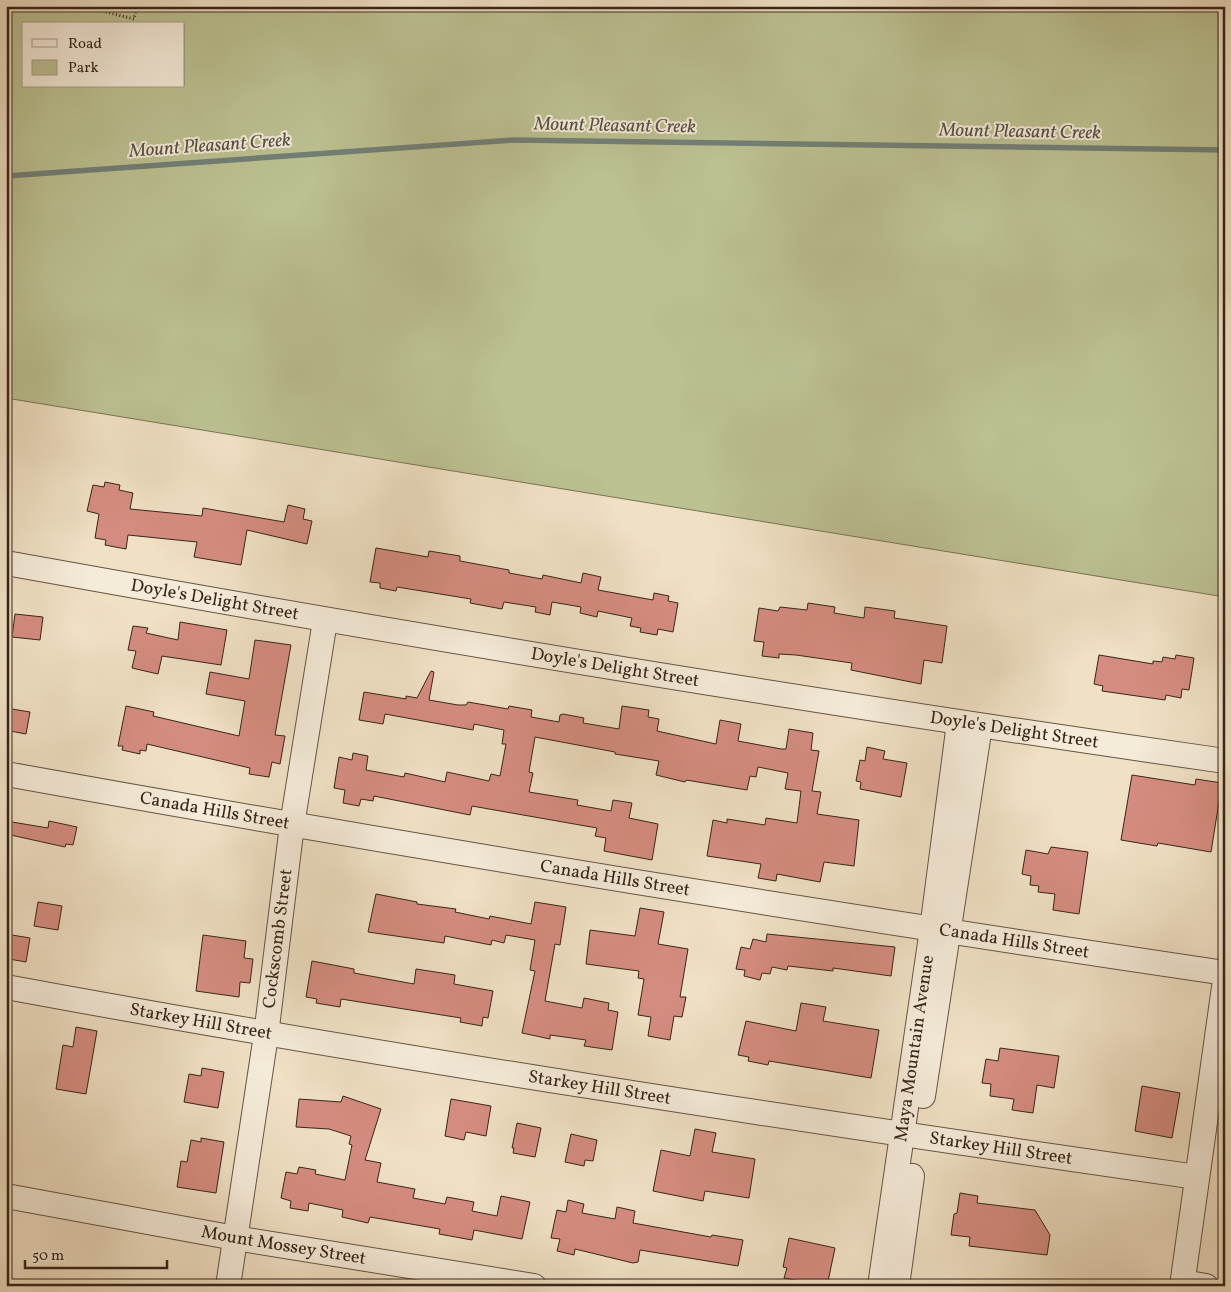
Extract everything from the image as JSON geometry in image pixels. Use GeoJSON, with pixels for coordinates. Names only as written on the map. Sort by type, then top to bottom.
{"type":"FeatureCollection","features":[{"type":"Feature","properties":{"kind":"street","name":"Doyle's Delight Street"},"geometry":{"type":"LineString","coordinates":[[6,563],[325,621],[970,725],[1225,761]]}},
{"type":"Feature","properties":{"kind":"street","name":"Cockscomb Street"},"geometry":{"type":"LineString","coordinates":[[228,1286],[266,1034],[292,826],[325,621]]}},
{"type":"Feature","properties":{"kind":"street","name":"Maya Mountain Avenue"},"geometry":{"type":"LineString","coordinates":[[880,1286],[909,1136],[970,725]]}},
{"type":"Feature","properties":{"kind":"street","name":"Canada Hills Street"},"geometry":{"type":"LineString","coordinates":[[6,774],[292,826],[941,930],[1225,973]]}},
{"type":"Feature","properties":{"kind":"street"},"geometry":{"type":"LineString","coordinates":[[1190,1285],[1197,1177],[1225,980]]}},
{"type":"Feature","properties":{"kind":"street","name":"Starkey Hill Street"},"geometry":{"type":"LineString","coordinates":[[6,987],[266,1034],[909,1136],[1197,1177]]}},
{"type":"Feature","properties":{"kind":"street","name":"Maya Mountain Avenue"},"geometry":{"type":"LineString","coordinates":[[897,1286],[909,1136]]}},
{"type":"Feature","properties":{"kind":"street","name":"Mount Mossey Street"},"geometry":{"type":"LineString","coordinates":[[6,1196],[235,1238],[534,1286]]}},
{"type":"Feature","properties":{"kind":"path"},"geometry":{"type":"LineString","coordinates":[[82,6],[134,19],[137,6]]}},
{"type":"Feature","properties":{"kind":"green space"},"geometry":{"type":"Polygon","coordinates":[[[6,6],[1225,6],[1225,597],[6,398],[6,6]]]}},
{"type":"Feature","properties":{"kind":"building"},"geometry":{"type":"Polygon","coordinates":[[[105,482],[120,485],[119,490],[133,493],[130,509],[202,516],[203,508],[284,522],[288,505],[305,509],[303,519],[312,521],[307,544],[247,530],[241,565],[194,557],[197,542],[128,535],[126,549],[105,545],[106,540],[95,538],[99,514],[87,511],[93,485],[104,487],[105,482]]]}},
{"type":"Feature","properties":{"kind":"building"},"geometry":{"type":"Polygon","coordinates":[[[376,548],[428,557],[429,551],[460,556],[460,561],[509,570],[509,573],[542,579],[543,575],[581,583],[583,573],[601,577],[598,590],[653,600],[654,593],[669,596],[668,601],[678,603],[673,632],[658,629],[657,635],[640,632],[641,628],[630,626],[632,618],[598,611],[597,617],[580,613],[581,607],[552,602],[550,615],[535,612],[536,607],[504,602],[502,609],[470,603],[471,599],[397,587],[396,591],[380,588],[380,583],[370,582],[376,548]]]}},
{"type":"Feature","properties":{"kind":"building"},"geometry":{"type":"Polygon","coordinates":[[[808,603],[835,607],[834,613],[864,618],[865,607],[895,611],[894,618],[947,626],[942,663],[924,660],[921,684],[851,670],[852,663],[796,655],[779,654],[779,658],[762,656],[764,642],[754,641],[759,608],[778,611],[780,607],[807,610],[808,603]]]}},
{"type":"Feature","properties":{"kind":"building"},"geometry":{"type":"Polygon","coordinates":[[[15,614],[43,617],[40,640],[12,637],[15,614]]]}},
{"type":"Feature","properties":{"kind":"building"},"geometry":{"type":"Polygon","coordinates":[[[180,622],[227,630],[221,665],[162,656],[158,674],[132,668],[136,651],[128,650],[133,626],[148,628],[146,633],[178,640],[180,622]]]}},
{"type":"Feature","properties":{"kind":"building"},"geometry":{"type":"Polygon","coordinates":[[[255,640],[291,645],[275,735],[285,736],[280,764],[272,762],[269,777],[249,774],[250,768],[147,744],[146,751],[140,750],[140,754],[122,750],[123,746],[118,746],[126,706],[154,712],[153,716],[239,736],[245,701],[206,694],[210,672],[249,679],[255,640]]]}},
{"type":"Feature","properties":{"kind":"building"},"geometry":{"type":"Polygon","coordinates":[[[1099,655],[1153,664],[1153,661],[1162,662],[1163,657],[1175,659],[1176,655],[1194,658],[1189,690],[1182,689],[1181,698],[1166,695],[1165,700],[1102,691],[1103,686],[1094,684],[1099,655]]]}},
{"type":"Feature","properties":{"kind":"building"},"geometry":{"type":"Polygon","coordinates":[[[431,671],[434,672],[429,700],[458,705],[466,705],[468,702],[508,709],[509,706],[532,710],[531,717],[559,722],[560,715],[563,714],[584,718],[583,723],[619,729],[622,706],[649,710],[648,717],[659,719],[657,731],[716,744],[720,720],[741,724],[738,741],[781,749],[786,749],[789,729],[813,733],[811,750],[819,751],[812,791],[821,792],[817,814],[859,820],[854,866],[824,862],[820,882],[777,874],[776,881],[758,878],[761,864],[707,856],[713,820],[727,823],[727,819],[765,825],[766,818],[797,823],[801,791],[785,789],[788,773],[758,767],[756,777],[750,776],[747,790],[686,780],[685,782],[656,775],[659,761],[535,737],[529,772],[533,773],[529,792],[578,800],[577,805],[611,811],[613,800],[632,803],[629,818],[658,824],[652,860],[604,851],[606,838],[595,836],[597,828],[472,806],[470,815],[374,796],[373,801],[361,799],[359,806],[343,803],[345,790],[334,788],[339,757],[352,760],[353,753],[368,756],[366,770],[404,777],[405,773],[445,782],[447,772],[489,781],[491,774],[500,776],[506,744],[502,744],[504,730],[474,724],[473,730],[385,714],[383,724],[359,720],[364,692],[406,699],[406,696],[417,698],[431,671]]]}},
{"type":"Feature","properties":{"kind":"building"},"geometry":{"type":"Polygon","coordinates":[[[6,708],[30,712],[26,734],[10,731],[11,728],[6,727],[6,708]]]}},
{"type":"Feature","properties":{"kind":"building"},"geometry":{"type":"Polygon","coordinates":[[[867,747],[885,751],[883,759],[907,763],[901,797],[860,789],[861,782],[856,781],[860,760],[865,761],[867,747]]]}},
{"type":"Feature","properties":{"kind":"building"},"geometry":{"type":"Polygon","coordinates":[[[1132,775],[1195,785],[1196,779],[1222,783],[1211,852],[1158,843],[1157,846],[1121,840],[1132,775]]]}},
{"type":"Feature","properties":{"kind":"building"},"geometry":{"type":"Polygon","coordinates":[[[6,821],[48,828],[49,821],[77,827],[73,845],[66,844],[65,847],[6,834],[6,821]]]}},
{"type":"Feature","properties":{"kind":"building"},"geometry":{"type":"Polygon","coordinates":[[[1051,847],[1088,852],[1079,914],[1053,910],[1055,894],[1038,892],[1039,886],[1030,885],[1031,876],[1022,874],[1026,850],[1048,854],[1051,847]]]}},
{"type":"Feature","properties":{"kind":"building"},"geometry":{"type":"Polygon","coordinates":[[[376,894],[417,902],[417,904],[456,909],[455,912],[489,919],[490,916],[531,924],[535,902],[566,907],[560,945],[555,944],[545,1001],[582,1008],[584,998],[609,1003],[608,1010],[618,1012],[612,1050],[584,1046],[586,1040],[550,1035],[550,1039],[522,1033],[535,971],[530,970],[535,940],[506,935],[504,943],[492,940],[491,945],[445,936],[444,943],[368,932],[376,894]]]}},
{"type":"Feature","properties":{"kind":"building"},"geometry":{"type":"Polygon","coordinates":[[[38,902],[62,906],[58,930],[34,926],[38,902]]]}},
{"type":"Feature","properties":{"kind":"building"},"geometry":{"type":"Polygon","coordinates":[[[640,908],[664,912],[658,944],[688,949],[680,997],[686,997],[682,1017],[674,1016],[670,1040],[648,1036],[651,1017],[638,1015],[644,979],[638,978],[639,971],[586,964],[590,930],[635,936],[640,908]]]}},
{"type":"Feature","properties":{"kind":"building"},"geometry":{"type":"Polygon","coordinates":[[[767,934],[895,947],[891,976],[833,968],[833,971],[788,966],[787,970],[772,967],[770,974],[762,973],[760,980],[744,976],[745,970],[736,969],[741,947],[750,949],[753,939],[766,942],[767,934]]]}},
{"type":"Feature","properties":{"kind":"building"},"geometry":{"type":"Polygon","coordinates":[[[12,935],[30,938],[26,962],[9,959],[12,935]]]}},
{"type":"Feature","properties":{"kind":"building"},"geometry":{"type":"Polygon","coordinates":[[[203,935],[246,941],[244,958],[253,959],[250,983],[240,982],[239,997],[196,991],[203,935]]]}},
{"type":"Feature","properties":{"kind":"building"},"geometry":{"type":"Polygon","coordinates":[[[312,961],[354,969],[354,973],[414,984],[416,969],[455,975],[454,984],[493,991],[488,1018],[483,1017],[482,1026],[460,1022],[461,1018],[341,999],[340,1007],[316,1003],[317,999],[306,997],[312,961]]]}},
{"type":"Feature","properties":{"kind":"building"},"geometry":{"type":"Polygon","coordinates":[[[801,1003],[826,1007],[823,1021],[879,1030],[871,1078],[769,1061],[768,1065],[748,1061],[749,1057],[738,1055],[746,1021],[796,1031],[801,1003]]]}},
{"type":"Feature","properties":{"kind":"building"},"geometry":{"type":"Polygon","coordinates":[[[76,1027],[97,1031],[86,1094],[56,1089],[63,1045],[73,1047],[76,1027]]]}},
{"type":"Feature","properties":{"kind":"building"},"geometry":{"type":"Polygon","coordinates":[[[1000,1048],[1059,1056],[1054,1088],[1037,1085],[1033,1113],[1012,1110],[1014,1099],[990,1096],[991,1084],[982,1083],[986,1059],[998,1061],[1000,1048]]]}},
{"type":"Feature","properties":{"kind":"building"},"geometry":{"type":"Polygon","coordinates":[[[202,1068],[224,1072],[218,1108],[184,1102],[189,1074],[201,1076],[202,1068]]]}},
{"type":"Feature","properties":{"kind":"building"},"geometry":{"type":"Polygon","coordinates":[[[1142,1086],[1180,1093],[1172,1138],[1135,1131],[1142,1086]]]}},
{"type":"Feature","properties":{"kind":"building"},"geometry":{"type":"Polygon","coordinates":[[[343,1096],[381,1109],[365,1160],[381,1163],[377,1182],[415,1189],[413,1198],[445,1204],[447,1197],[474,1202],[472,1211],[497,1216],[501,1196],[530,1202],[522,1239],[474,1230],[472,1240],[439,1234],[440,1229],[370,1217],[368,1223],[342,1217],[343,1210],[309,1203],[308,1211],[290,1208],[291,1201],[281,1198],[286,1172],[297,1174],[299,1167],[316,1170],[315,1174],[345,1180],[352,1145],[349,1144],[351,1136],[329,1129],[296,1127],[299,1099],[341,1102],[343,1096]]]}},
{"type":"Feature","properties":{"kind":"building"},"geometry":{"type":"Polygon","coordinates":[[[451,1099],[491,1106],[486,1136],[466,1132],[464,1140],[445,1136],[451,1099]]]}},
{"type":"Feature","properties":{"kind":"building"},"geometry":{"type":"Polygon","coordinates":[[[517,1123],[541,1128],[535,1157],[513,1153],[514,1148],[512,1148],[517,1123]]]}},
{"type":"Feature","properties":{"kind":"building"},"geometry":{"type":"Polygon","coordinates":[[[695,1129],[716,1133],[712,1152],[755,1159],[749,1198],[705,1191],[703,1201],[653,1191],[661,1150],[690,1156],[695,1129]]]}},
{"type":"Feature","properties":{"kind":"building"},"geometry":{"type":"Polygon","coordinates":[[[571,1134],[597,1140],[593,1161],[585,1160],[584,1166],[565,1162],[571,1134]]]}},
{"type":"Feature","properties":{"kind":"building"},"geometry":{"type":"Polygon","coordinates":[[[201,1138],[224,1142],[216,1193],[177,1187],[181,1161],[187,1162],[191,1140],[201,1142],[201,1138]]]}},
{"type":"Feature","properties":{"kind":"building"},"geometry":{"type":"Polygon","coordinates":[[[960,1193],[978,1196],[977,1203],[1035,1210],[1050,1235],[1047,1255],[969,1246],[970,1237],[951,1235],[960,1193]]]}},
{"type":"Feature","properties":{"kind":"building"},"geometry":{"type":"Polygon","coordinates":[[[568,1200],[584,1204],[582,1213],[615,1219],[617,1207],[635,1211],[633,1223],[711,1237],[712,1235],[743,1240],[738,1266],[640,1250],[638,1262],[633,1263],[575,1249],[574,1255],[557,1251],[560,1239],[551,1238],[557,1210],[566,1212],[568,1200]]]}},
{"type":"Feature","properties":{"kind":"building"},"geometry":{"type":"Polygon","coordinates":[[[789,1238],[835,1248],[827,1286],[784,1278],[787,1268],[783,1267],[789,1238]]]}},
{"type":"Feature","properties":{"kind":"waterway","name":"Mount Pleasant Creek"},"geometry":{"type":"LineString","coordinates":[[6,176],[512,140],[1225,150]]}}]}
